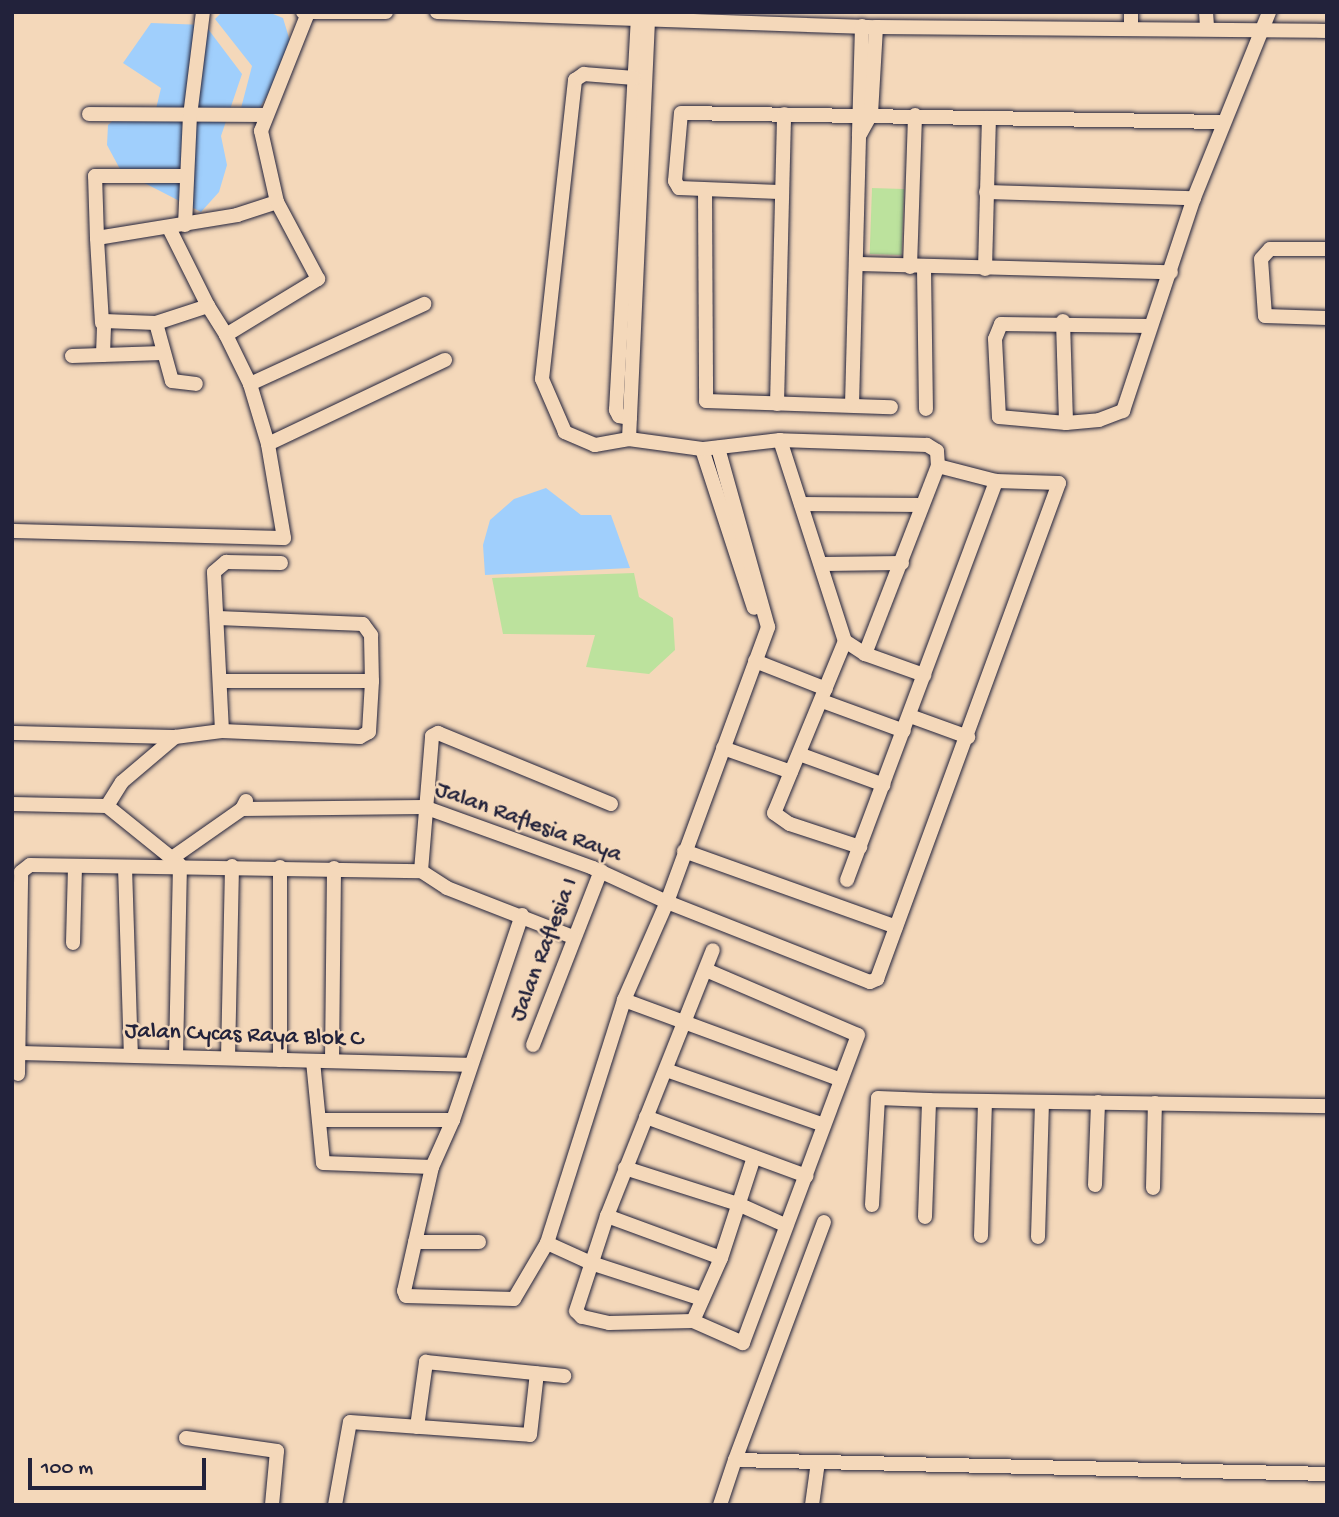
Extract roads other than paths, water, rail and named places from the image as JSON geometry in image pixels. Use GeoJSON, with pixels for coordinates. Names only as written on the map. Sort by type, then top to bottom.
{"type":"FeatureCollection","features":[{"type":"Feature","properties":{"kind":"street"},"geometry":{"type":"LineString","coordinates":[[185,225],[190,116],[203,12]]}},
{"type":"Feature","properties":{"kind":"street"},"geometry":{"type":"LineString","coordinates":[[226,335],[318,279],[277,202],[261,131],[264,115],[305,13],[386,12]]}},
{"type":"Feature","properties":{"kind":"street"},"geometry":{"type":"LineString","coordinates":[[437,12],[1131,28],[1206,20],[1261,29],[1327,31]]}},
{"type":"Feature","properties":{"kind":"street"},"geometry":{"type":"LineString","coordinates":[[1131,12],[1131,28]]}},
{"type":"Feature","properties":{"kind":"street"},"geometry":{"type":"LineString","coordinates":[[1150,326],[1063,321],[998,326],[996,407],[1002,419],[1066,423],[1099,420],[1123,411],[1194,198],[1269,12]]}},
{"type":"Feature","properties":{"kind":"street"},"geometry":{"type":"LineString","coordinates":[[630,418],[619,416],[616,410],[637,18]]}},
{"type":"Feature","properties":{"kind":"street"},"geometry":{"type":"LineString","coordinates":[[629,439],[637,18]]}},
{"type":"Feature","properties":{"kind":"street"},"geometry":{"type":"LineString","coordinates":[[852,405],[859,136],[864,114],[868,66],[860,22]]}},
{"type":"Feature","properties":{"kind":"street"},"geometry":{"type":"LineString","coordinates":[[634,78],[584,74],[575,80],[542,379],[565,432],[574,439],[595,445],[629,439],[702,449],[780,440],[927,445],[937,451],[938,466],[865,654]]}},
{"type":"Feature","properties":{"kind":"street"},"geometry":{"type":"LineString","coordinates":[[779,192],[681,189],[676,184],[681,113],[1223,122]]}},
{"type":"Feature","properties":{"kind":"street"},"geometry":{"type":"LineString","coordinates":[[89,114],[264,115]]}},
{"type":"Feature","properties":{"kind":"street"},"geometry":{"type":"LineString","coordinates":[[777,404],[779,192],[784,114]]}},
{"type":"Feature","properties":{"kind":"street"},"geometry":{"type":"LineString","coordinates":[[915,115],[917,268],[926,409]]}},
{"type":"Feature","properties":{"kind":"street"},"geometry":{"type":"LineString","coordinates":[[985,269],[989,118]]}},
{"type":"Feature","properties":{"kind":"street"},"geometry":{"type":"LineString","coordinates":[[103,355],[95,176],[187,176]]}},
{"type":"Feature","properties":{"kind":"street"},"geometry":{"type":"LineString","coordinates":[[705,190],[705,396],[708,403],[891,407]]}},
{"type":"Feature","properties":{"kind":"street"},"geometry":{"type":"LineString","coordinates":[[986,192],[1194,198]]}},
{"type":"Feature","properties":{"kind":"street"},"geometry":{"type":"LineString","coordinates":[[97,238],[185,225],[277,202]]}},
{"type":"Feature","properties":{"kind":"street"},"geometry":{"type":"LineString","coordinates":[[12,531],[284,538],[268,444],[250,384],[169,228]]}},
{"type":"Feature","properties":{"kind":"street"},"geometry":{"type":"LineString","coordinates":[[1327,249],[1270,249],[1261,259],[1265,316],[1327,318]]}},
{"type":"Feature","properties":{"kind":"street"},"geometry":{"type":"LineString","coordinates":[[857,264],[917,268],[1171,272]]}},
{"type":"Feature","properties":{"kind":"street"},"geometry":{"type":"LineString","coordinates":[[250,384],[424,304]]}},
{"type":"Feature","properties":{"kind":"street"},"geometry":{"type":"LineString","coordinates":[[102,323],[156,323],[208,306]]}},
{"type":"Feature","properties":{"kind":"street"},"geometry":{"type":"LineString","coordinates":[[1063,321],[1066,423]]}},
{"type":"Feature","properties":{"kind":"street"},"geometry":{"type":"LineString","coordinates":[[156,323],[172,382],[196,384]]}},
{"type":"Feature","properties":{"kind":"street"},"geometry":{"type":"LineString","coordinates":[[72,356],[163,353]]}},
{"type":"Feature","properties":{"kind":"street"},"geometry":{"type":"LineString","coordinates":[[268,444],[445,360]]}},
{"type":"Feature","properties":{"kind":"street"},"geometry":{"type":"LineString","coordinates":[[780,440],[823,564],[845,641],[775,817],[860,847]]}},
{"type":"Feature","properties":{"kind":"street"},"geometry":{"type":"LineString","coordinates":[[522,915],[468,1065],[453,1119],[432,1167],[404,1291],[407,1296],[514,1299],[547,1243],[624,1000],[667,902],[761,640],[745,558],[718,448]]}},
{"type":"Feature","properties":{"kind":"street"},"geometry":{"type":"LineString","coordinates":[[702,449],[745,558]]}},
{"type":"Feature","properties":{"kind":"street"},"geometry":{"type":"LineString","coordinates":[[684,851],[896,927],[1059,484],[996,481],[938,466]]}},
{"type":"Feature","properties":{"kind":"street"},"geometry":{"type":"LineString","coordinates":[[847,880],[911,716],[996,481]]}},
{"type":"Feature","properties":{"kind":"street"},"geometry":{"type":"LineString","coordinates":[[801,504],[922,506]]}},
{"type":"Feature","properties":{"kind":"street"},"geometry":{"type":"LineString","coordinates":[[222,731],[214,572],[218,565],[281,563]]}},
{"type":"Feature","properties":{"kind":"street"},"geometry":{"type":"LineString","coordinates":[[823,564],[902,563]]}},
{"type":"Feature","properties":{"kind":"street"},"geometry":{"type":"LineString","coordinates":[[12,733],[175,737],[222,731],[366,737],[372,681],[372,635],[363,624],[218,618]]}},
{"type":"Feature","properties":{"kind":"street"},"geometry":{"type":"LineString","coordinates":[[845,641],[865,654],[924,675]]}},
{"type":"Feature","properties":{"kind":"street"},"geometry":{"type":"LineString","coordinates":[[755,662],[904,731]]}},
{"type":"Feature","properties":{"kind":"street"},"geometry":{"type":"LineString","coordinates":[[220,681],[372,681]]}},
{"type":"Feature","properties":{"kind":"street"},"geometry":{"type":"LineString","coordinates":[[911,716],[968,737]]}},
{"type":"Feature","properties":{"kind":"street"},"geometry":{"type":"LineString","coordinates":[[421,871],[432,736],[444,732],[611,804]]}},
{"type":"Feature","properties":{"kind":"street"},"geometry":{"type":"LineString","coordinates":[[107,806],[121,782],[175,737]]}},
{"type":"Feature","properties":{"kind":"street"},"geometry":{"type":"LineString","coordinates":[[723,748],[791,772]]}},
{"type":"Feature","properties":{"kind":"street"},"geometry":{"type":"LineString","coordinates":[[799,754],[884,785]]}},
{"type":"Feature","properties":{"kind":"street","name":"Jalan Raflesia Raya"},"geometry":{"type":"LineString","coordinates":[[176,862],[242,809],[425,802],[601,871],[667,902],[872,982],[896,927]]}},
{"type":"Feature","properties":{"kind":"street"},"geometry":{"type":"LineString","coordinates":[[12,804],[107,806],[176,862]]}},
{"type":"Feature","properties":{"kind":"street"},"geometry":{"type":"LineString","coordinates":[[176,862],[176,1055]]}},
{"type":"Feature","properties":{"kind":"street"},"geometry":{"type":"LineString","coordinates":[[18,1074],[21,872],[30,865],[125,867],[176,862],[421,871],[447,888],[573,937]]}},
{"type":"Feature","properties":{"kind":"street"},"geometry":{"type":"LineString","coordinates":[[228,1058],[232,866]]}},
{"type":"Feature","properties":{"kind":"street"},"geometry":{"type":"LineString","coordinates":[[73,943],[75,867]]}},
{"type":"Feature","properties":{"kind":"street"},"geometry":{"type":"LineString","coordinates":[[125,867],[131,1055]]}},
{"type":"Feature","properties":{"kind":"street"},"geometry":{"type":"LineString","coordinates":[[280,867],[280,1060]]}},
{"type":"Feature","properties":{"kind":"street"},"geometry":{"type":"LineString","coordinates":[[332,1061],[334,868]]}},
{"type":"Feature","properties":{"kind":"street","name":"Jalan Raflesia I"},"geometry":{"type":"LineString","coordinates":[[533,1045],[601,871]]}},
{"type":"Feature","properties":{"kind":"street"},"geometry":{"type":"LineString","coordinates":[[706,970],[855,1031],[858,1041],[785,1225],[743,1343],[693,1321],[609,1323],[579,1316],[576,1311],[590,1263],[625,1168],[713,950]]}},
{"type":"Feature","properties":{"kind":"street"},"geometry":{"type":"LineString","coordinates":[[624,1000],[683,1024],[841,1080]]}},
{"type":"Feature","properties":{"kind":"street","name":"Jalan Cycas Raya Blok C"},"geometry":{"type":"LineString","coordinates":[[18,1053],[176,1055],[468,1065]]}},
{"type":"Feature","properties":{"kind":"street"},"geometry":{"type":"LineString","coordinates":[[313,1061],[321,1119],[319,1155],[327,1165],[432,1167]]}},
{"type":"Feature","properties":{"kind":"street"},"geometry":{"type":"LineString","coordinates":[[666,1070],[824,1125]]}},
{"type":"Feature","properties":{"kind":"street"},"geometry":{"type":"LineString","coordinates":[[872,1205],[878,1098],[1327,1106]]}},
{"type":"Feature","properties":{"kind":"street"},"geometry":{"type":"LineString","coordinates":[[925,1217],[929,1100]]}},
{"type":"Feature","properties":{"kind":"street"},"geometry":{"type":"LineString","coordinates":[[981,1236],[985,1101]]}},
{"type":"Feature","properties":{"kind":"street"},"geometry":{"type":"LineString","coordinates":[[1038,1237],[1042,1102]]}},
{"type":"Feature","properties":{"kind":"street"},"geometry":{"type":"LineString","coordinates":[[1095,1185],[1098,1102]]}},
{"type":"Feature","properties":{"kind":"street"},"geometry":{"type":"LineString","coordinates":[[1153,1188],[1155,1103]]}},
{"type":"Feature","properties":{"kind":"street"},"geometry":{"type":"LineString","coordinates":[[646,1117],[806,1176]]}},
{"type":"Feature","properties":{"kind":"street"},"geometry":{"type":"LineString","coordinates":[[321,1119],[453,1119]]}},
{"type":"Feature","properties":{"kind":"street"},"geometry":{"type":"LineString","coordinates":[[693,1321],[721,1258],[754,1157]]}},
{"type":"Feature","properties":{"kind":"street"},"geometry":{"type":"LineString","coordinates":[[625,1168],[738,1204],[785,1225]]}},
{"type":"Feature","properties":{"kind":"street"},"geometry":{"type":"LineString","coordinates":[[607,1216],[721,1258]]}},
{"type":"Feature","properties":{"kind":"street"},"geometry":{"type":"LineString","coordinates":[[720,1505],[824,1222]]}},
{"type":"Feature","properties":{"kind":"street"},"geometry":{"type":"LineString","coordinates":[[415,1242],[479,1242]]}},
{"type":"Feature","properties":{"kind":"street"},"geometry":{"type":"LineString","coordinates":[[547,1243],[590,1263],[702,1299]]}},
{"type":"Feature","properties":{"kind":"street"},"geometry":{"type":"LineString","coordinates":[[417,1427],[426,1362],[564,1376]]}},
{"type":"Feature","properties":{"kind":"street"},"geometry":{"type":"LineString","coordinates":[[335,1505],[348,1424],[530,1435],[537,1373]]}},
{"type":"Feature","properties":{"kind":"street"},"geometry":{"type":"LineString","coordinates":[[186,1438],[277,1451],[272,1505]]}},
{"type":"Feature","properties":{"kind":"street"},"geometry":{"type":"LineString","coordinates":[[735,1460],[1327,1474]]}},
{"type":"Feature","properties":{"kind":"street"},"geometry":{"type":"LineString","coordinates":[[812,1505],[818,1462]]}},
{"type":"Feature","properties":{"kind":"water"},"geometry":{"type":"Polygon","coordinates":[[[222,12],[268,12],[283,18],[293,51],[254,118],[240,112],[252,66],[215,19],[222,12]]]}},
{"type":"Feature","properties":{"kind":"water"},"geometry":{"type":"Polygon","coordinates":[[[151,23],[205,25],[242,74],[221,136],[227,165],[219,192],[201,212],[121,171],[107,145],[108,125],[124,110],[155,113],[161,88],[123,63],[151,23]]]}},
{"type":"Feature","properties":{"kind":"water"},"geometry":{"type":"Polygon","coordinates":[[[546,488],[581,515],[611,515],[630,568],[485,575],[483,545],[490,520],[514,499],[546,488]]]}}]}
